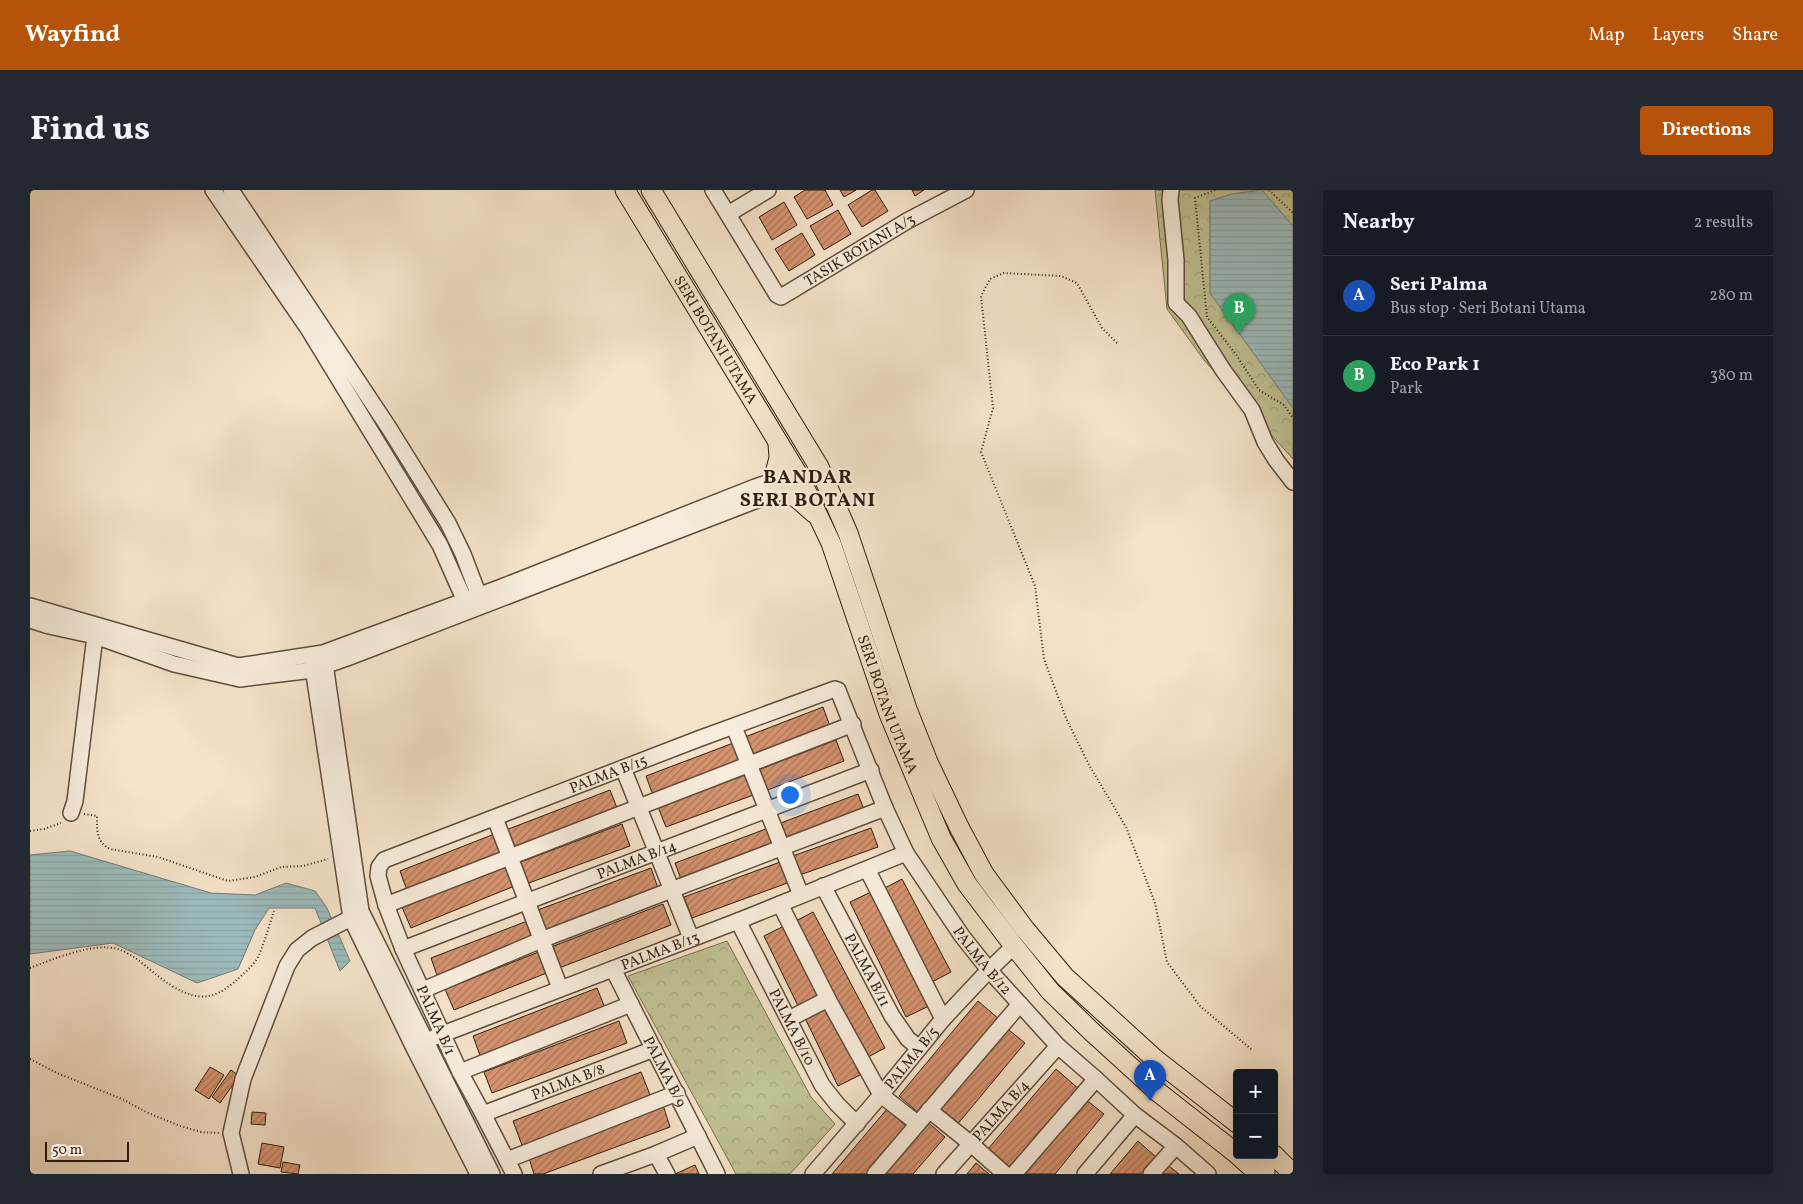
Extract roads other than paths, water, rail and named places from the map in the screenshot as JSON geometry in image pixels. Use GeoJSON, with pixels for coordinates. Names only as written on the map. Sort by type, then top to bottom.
{"type":"FeatureCollection","features":[{"type":"Feature","properties":{"kind":"main road","name":"SERI BOTANI UTAMA"},"geometry":{"type":"LineString","coordinates":[[625,190],[800,478],[831,543],[889,714],[941,838],[967,884],[1050,991],[1091,1032],[1158,1092],[1233,1151]]}},
{"type":"Feature","properties":{"kind":"main road","name":"SERI BOTANI UTAMA"},"geometry":{"type":"LineString","coordinates":[[651,190],[819,467],[841,518],[871,600],[906,709],[928,762],[984,874],[1024,928],[1065,976],[1155,1059],[1233,1120]]}},
{"type":"Feature","properties":{"kind":"main road"},"geometry":{"type":"LineString","coordinates":[[778,442],[779,486],[798,499],[819,518]]}},
{"type":"Feature","properties":{"kind":"main road"},"geometry":{"type":"LineString","coordinates":[[809,450],[807,463],[800,478],[808,480],[816,486],[841,518]]}},
{"type":"Feature","properties":{"kind":"main road"},"geometry":{"type":"LineString","coordinates":[[1236,1159],[1238,1174]]}},
{"type":"Feature","properties":{"kind":"main road","name":"SERI BOTANI UTAMA"},"geometry":{"type":"LineString","coordinates":[[1246,1159],[1264,1169],[1292,1174]]}},
{"type":"Feature","properties":{"kind":"street"},"geometry":{"type":"LineString","coordinates":[[213,190],[309,330],[474,603]]}},
{"type":"Feature","properties":{"kind":"street"},"geometry":{"type":"LineString","coordinates":[[231,190],[389,428],[443,516],[463,554],[474,603]]}},
{"type":"Feature","properties":{"kind":"street"},"geometry":{"type":"LineString","coordinates":[[712,190],[728,214],[768,190]]}},
{"type":"Feature","properties":{"kind":"street","name":"TASIK BOTANI A/3"},"geometry":{"type":"LineString","coordinates":[[728,214],[777,294],[781,297],[908,221],[966,190]]}},
{"type":"Feature","properties":{"kind":"street"},"geometry":{"type":"LineString","coordinates":[[1171,190],[1170,200],[1176,260],[1176,303],[1189,316],[1223,370],[1252,410],[1265,442],[1293,482]]}},
{"type":"Feature","properties":{"kind":"street"},"geometry":{"type":"LineString","coordinates":[[30,620],[96,636],[174,664],[240,679],[297,672],[318,661],[743,506],[779,486],[800,478]]}},
{"type":"Feature","properties":{"kind":"street"},"geometry":{"type":"LineString","coordinates":[[30,606],[238,666],[348,658],[474,603]]}},
{"type":"Feature","properties":{"kind":"street"},"geometry":{"type":"LineString","coordinates":[[71,813],[75,801],[96,636]]}},
{"type":"Feature","properties":{"kind":"street"},"geometry":{"type":"LineString","coordinates":[[348,658],[322,690],[361,911],[478,1174]]}},
{"type":"Feature","properties":{"kind":"street"},"geometry":{"type":"LineString","coordinates":[[318,661],[341,856],[346,920],[492,1174]]}},
{"type":"Feature","properties":{"kind":"street"},"geometry":{"type":"LineString","coordinates":[[297,672],[322,690]]}},
{"type":"Feature","properties":{"kind":"street","name":"PALMA B/12"},"geometry":{"type":"LineString","coordinates":[[835,689],[838,690],[853,724],[885,808],[906,853],[962,936],[989,970],[1058,1046],[1135,1114],[1208,1174]]}},
{"type":"Feature","properties":{"kind":"street","name":"PALMA B/15"},"geometry":{"type":"LineString","coordinates":[[384,860],[835,689]]}},
{"type":"Feature","properties":{"kind":"street"},"geometry":{"type":"LineString","coordinates":[[386,905],[853,724]]}},
{"type":"Feature","properties":{"kind":"street"},"geometry":{"type":"LineString","coordinates":[[734,727],[802,894]]}},
{"type":"Feature","properties":{"kind":"street"},"geometry":{"type":"LineString","coordinates":[[623,768],[691,938]]}},
{"type":"Feature","properties":{"kind":"street","name":"PALMA B/14"},"geometry":{"type":"LineString","coordinates":[[403,949],[871,770]]}},
{"type":"Feature","properties":{"kind":"street"},"geometry":{"type":"LineString","coordinates":[[423,990],[541,940],[783,849],[885,808]]}},
{"type":"Feature","properties":{"kind":"street"},"geometry":{"type":"LineString","coordinates":[[495,818],[560,988]]}},
{"type":"Feature","properties":{"kind":"street","name":"PALMA B/13"},"geometry":{"type":"LineString","coordinates":[[419,1044],[560,988],[738,921],[906,853]]}},
{"type":"Feature","properties":{"kind":"street","name":"PALMA B/1"},"geometry":{"type":"LineString","coordinates":[[384,860],[379,867],[378,876],[386,905],[403,949],[460,1072],[514,1174]]}},
{"type":"Feature","properties":{"kind":"street"},"geometry":{"type":"LineString","coordinates":[[867,869],[943,1018]]}},
{"type":"Feature","properties":{"kind":"street","name":"PALMA B/11"},"geometry":{"type":"LineString","coordinates":[[823,886],[892,1016],[908,1039],[919,1048]]}},
{"type":"Feature","properties":{"kind":"street"},"geometry":{"type":"LineString","coordinates":[[780,904],[828,999],[881,1095],[918,1123]]}},
{"type":"Feature","properties":{"kind":"street"},"geometry":{"type":"LineString","coordinates":[[242,1174],[231,1133],[243,1079],[284,972],[297,950],[312,938],[346,920]]}},
{"type":"Feature","properties":{"kind":"street","name":"PALMA B/10"},"geometry":{"type":"LineString","coordinates":[[738,921],[822,1085],[837,1104],[857,1124]]}},
{"type":"Feature","properties":{"kind":"street","name":"PALMA B/5"},"geometry":{"type":"LineString","coordinates":[[813,1174],[857,1124],[943,1018],[1014,946]]}},
{"type":"Feature","properties":{"kind":"street","name":"PALMA B/9"},"geometry":{"type":"LineString","coordinates":[[613,968],[717,1174]]}},
{"type":"Feature","properties":{"kind":"street"},"geometry":{"type":"LineString","coordinates":[[789,1019],[828,999]]}},
{"type":"Feature","properties":{"kind":"street"},"geometry":{"type":"LineString","coordinates":[[460,1072],[631,1004]]}},
{"type":"Feature","properties":{"kind":"street"},"geometry":{"type":"LineString","coordinates":[[875,1174],[1020,1004]]}},
{"type":"Feature","properties":{"kind":"street","name":"PALMA B/4"},"geometry":{"type":"LineString","coordinates":[[944,1174],[1058,1046]]}},
{"type":"Feature","properties":{"kind":"street","name":"PALMA B/8"},"geometry":{"type":"LineString","coordinates":[[483,1114],[654,1049]]}},
{"type":"Feature","properties":{"kind":"street"},"geometry":{"type":"LineString","coordinates":[[1014,1174],[1096,1079]]}},
{"type":"Feature","properties":{"kind":"street"},"geometry":{"type":"LineString","coordinates":[[507,1160],[677,1093]]}},
{"type":"Feature","properties":{"kind":"street"},"geometry":{"type":"LineString","coordinates":[[929,1110],[1005,1174]]}},
{"type":"Feature","properties":{"kind":"street"},"geometry":{"type":"LineString","coordinates":[[1086,1174],[1135,1114]]}},
{"type":"Feature","properties":{"kind":"street"},"geometry":{"type":"LineString","coordinates":[[610,1172],[698,1136]]}},
{"type":"Feature","properties":{"kind":"street"},"geometry":{"type":"LineString","coordinates":[[1151,1174],[1176,1146]]}},
{"type":"Feature","properties":{"kind":"street"},"geometry":{"type":"LineString","coordinates":[[656,1154],[667,1174]]}},
{"type":"Feature","properties":{"kind":"water"},"geometry":{"type":"Polygon","coordinates":[[[1262,190],[1293,226],[1293,408],[1210,293],[1210,201],[1232,194],[1262,190]]]}},
{"type":"Feature","properties":{"kind":"water"},"geometry":{"type":"Polygon","coordinates":[[[70,851],[211,893],[255,895],[286,883],[315,891],[327,908],[350,961],[340,971],[315,908],[269,908],[255,930],[238,969],[197,983],[113,943],[30,954],[30,855],[70,851]]]}},
{"type":"Feature","properties":{"kind":"place","name":"Eco Park 1"},"geometry":{"type":"Point","coordinates":[1239,334]}},
{"type":"Feature","properties":{"kind":"place","name":"Seri Palma"},"geometry":{"type":"Point","coordinates":[1150,1101]}},
{"type":"Feature","properties":{"kind":"district","name":"BANDAR SERI BOTANI"},"geometry":{"type":"Point","coordinates":[808,488]}}]}
